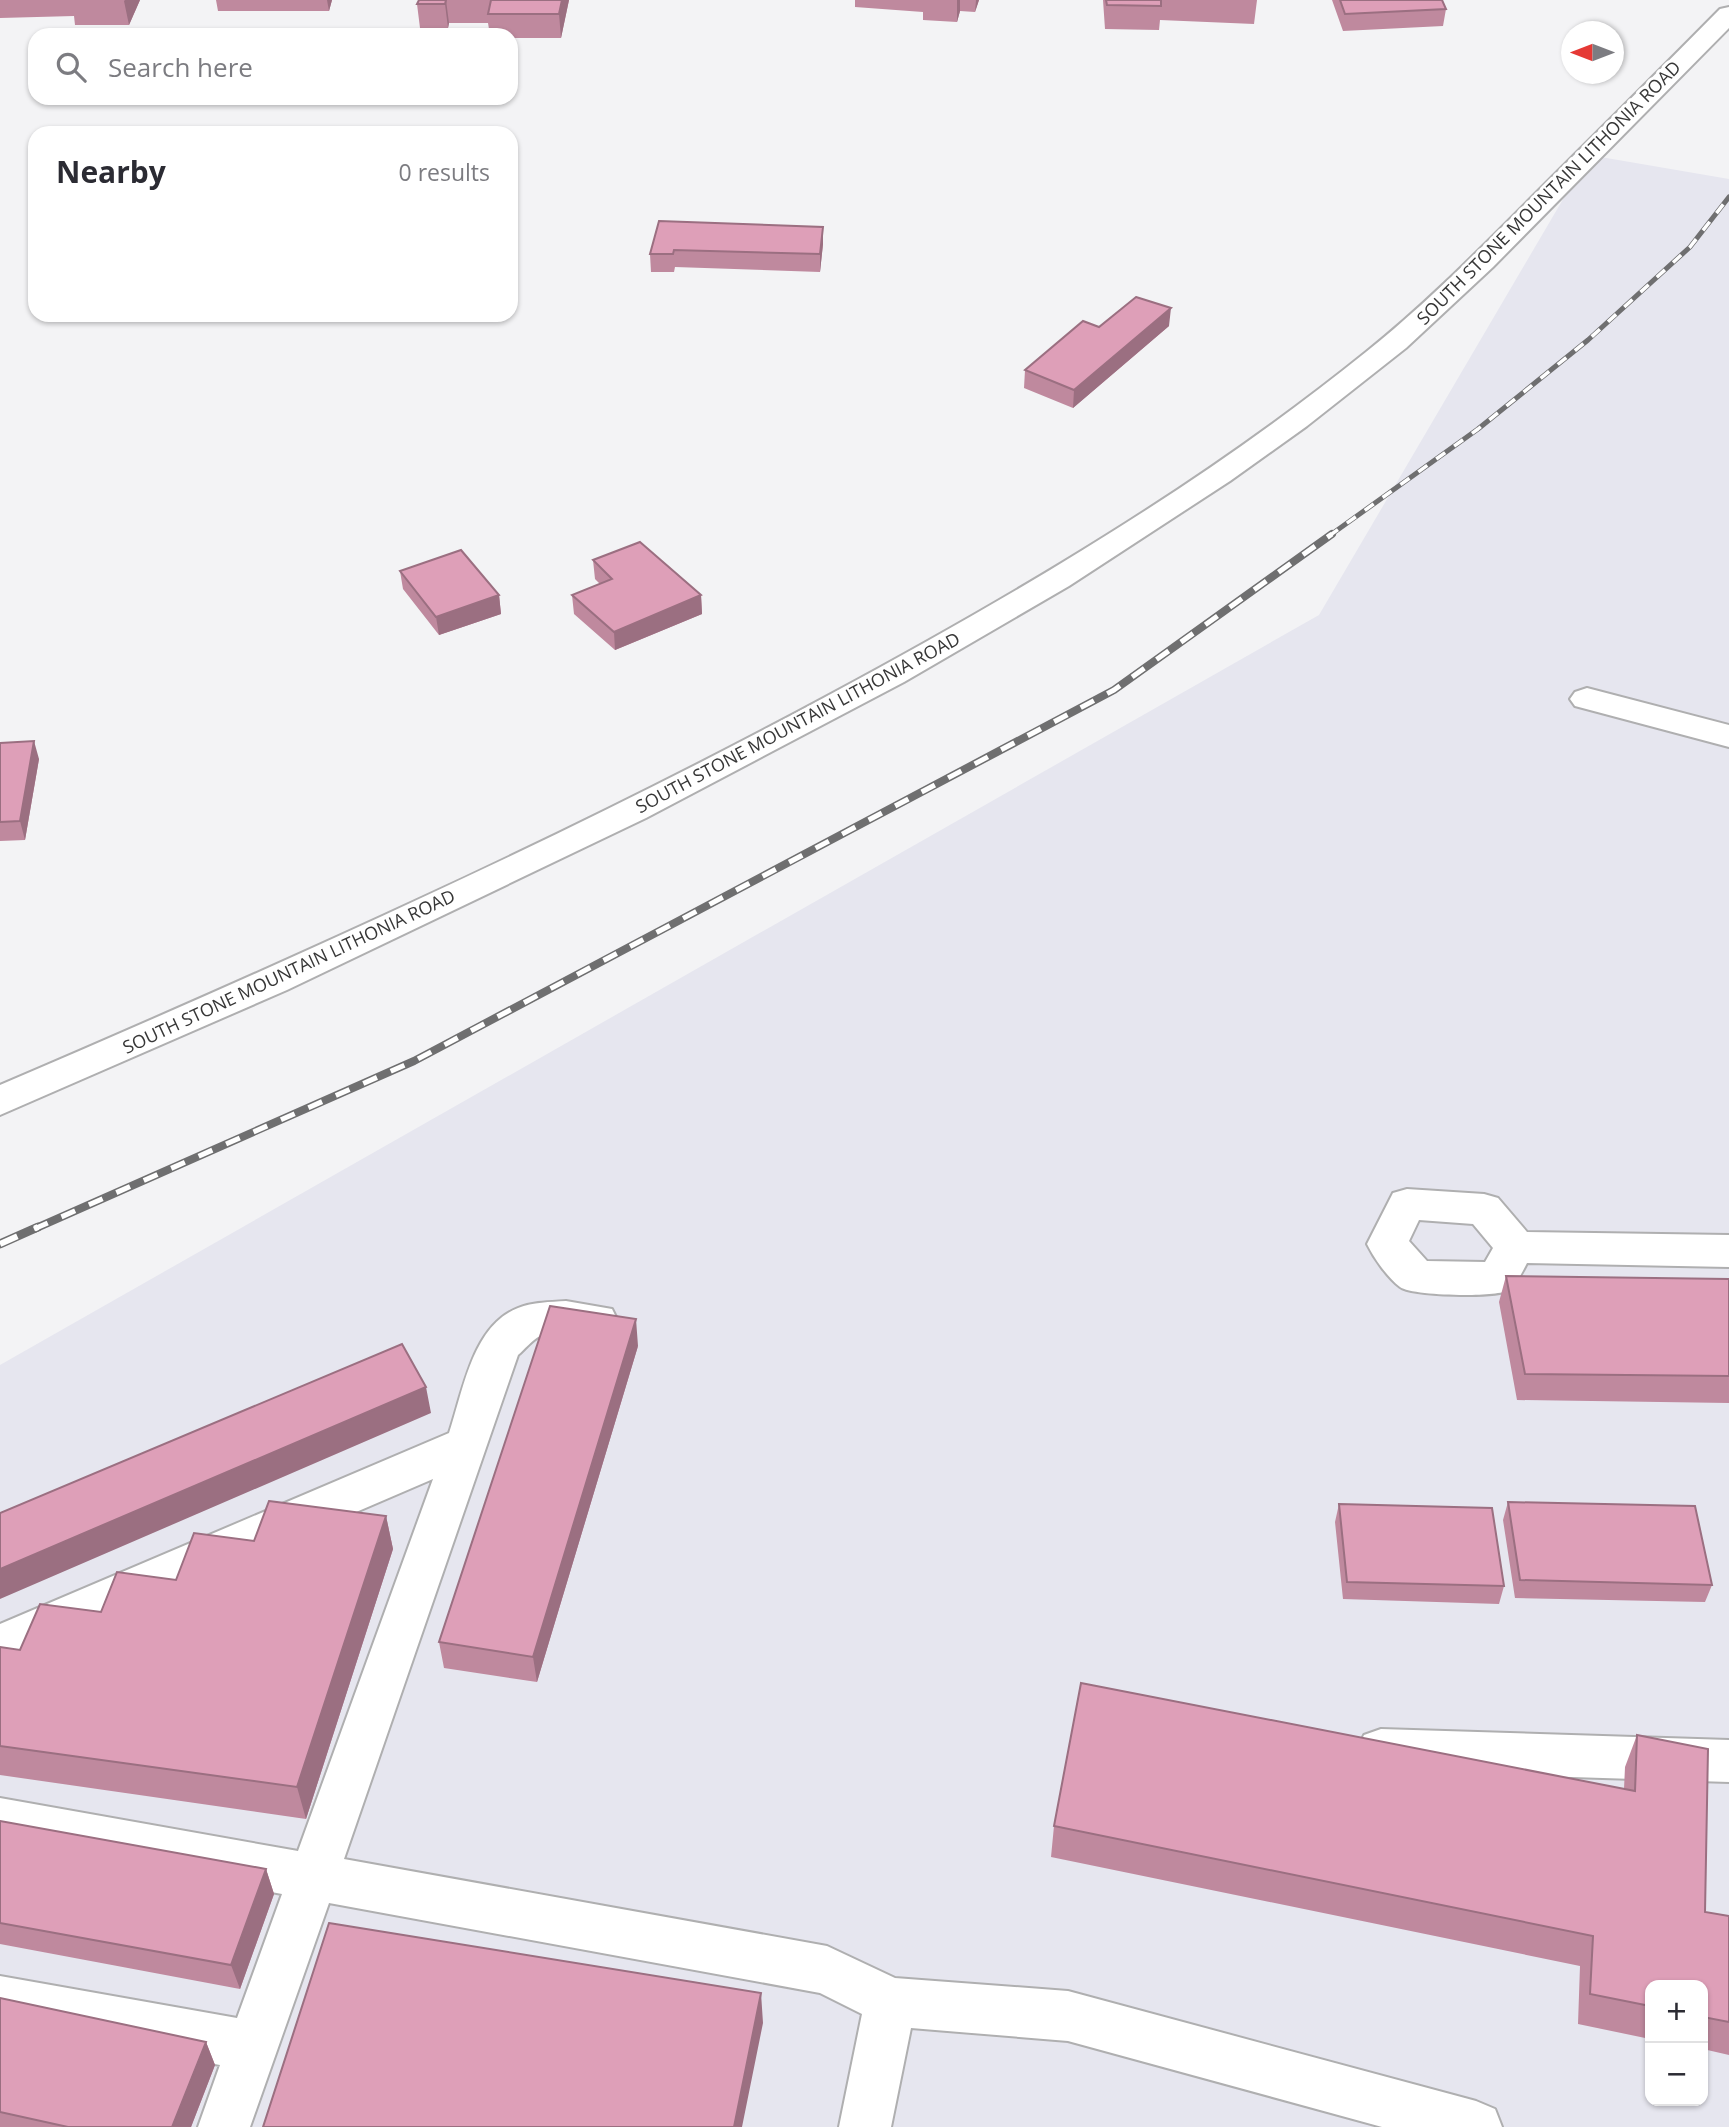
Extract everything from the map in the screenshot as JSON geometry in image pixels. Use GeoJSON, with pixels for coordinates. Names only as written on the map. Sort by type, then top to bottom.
{"type":"FeatureCollection","features":[{"type":"Feature","properties":{"kind":"main road","name":"SOUTH STONE MOUNTAIN LITHONIA ROAD"},"geometry":{"type":"LineString","coordinates":[[0,1101],[217,1007],[608,824],[844,703],[1000,614],[1138,528],[1261,444],[1370,364],[1433,311],[1729,15]]}},
{"type":"Feature","properties":{"kind":"main road"},"geometry":{"type":"LineString","coordinates":[[1587,699],[1729,736]]}},
{"type":"Feature","properties":{"kind":"main road"},"geometry":{"type":"LineString","coordinates":[[1516,1247],[1729,1251]]}},
{"type":"Feature","properties":{"kind":"main road"},"geometry":{"type":"LineString","coordinates":[[224,2127],[500,1346],[529,1321],[566,1317],[616,1324]]}},
{"type":"Feature","properties":{"kind":"main road"},"geometry":{"type":"LineString","coordinates":[[0,1645],[467,1445]]}},
{"type":"Feature","properties":{"kind":"main road"},"geometry":{"type":"LineString","coordinates":[[1346,1749],[1729,1761]]}},
{"type":"Feature","properties":{"kind":"main road"},"geometry":{"type":"LineString","coordinates":[[0,1821],[827,1970],[890,2002],[1068,2016],[1476,2127]]}},
{"type":"Feature","properties":{"kind":"main road"},"geometry":{"type":"LineString","coordinates":[[0,2000],[252,2046]]}},
{"type":"Feature","properties":{"kind":"main road"},"geometry":{"type":"LineString","coordinates":[[865,2127],[890,2002]]}},
{"type":"Feature","properties":{"kind":"shaded area"},"geometry":{"type":"Polygon","coordinates":[[[1589,155],[1729,179],[1729,2127],[0,2127],[0,1365],[1319,615],[1589,155]]]}},
{"type":"Feature","properties":{"kind":"building"},"geometry":{"type":"Polygon","coordinates":[[[419,0],[446,0],[445,4],[417,4],[419,0]]]}},
{"type":"Feature","properties":{"kind":"building"},"geometry":{"type":"Polygon","coordinates":[[[491,0],[562,0],[559,14],[488,14],[491,0]]]}},
{"type":"Feature","properties":{"kind":"building"},"geometry":{"type":"Polygon","coordinates":[[[1106,0],[1161,0],[1161,6],[1107,5],[1106,0]]]}},
{"type":"Feature","properties":{"kind":"building"},"geometry":{"type":"Polygon","coordinates":[[[1340,0],[1442,0],[1446,9],[1345,14],[1340,0]]]}},
{"type":"Feature","properties":{"kind":"building"},"geometry":{"type":"Polygon","coordinates":[[[659,221],[823,227],[820,254],[674,250],[673,254],[650,254],[659,221]]]}},
{"type":"Feature","properties":{"kind":"building"},"geometry":{"type":"Polygon","coordinates":[[[1136,297],[1171,308],[1074,390],[1025,370],[1083,321],[1099,327],[1136,297]]]}},
{"type":"Feature","properties":{"kind":"building"},"geometry":{"type":"Polygon","coordinates":[[[640,542],[701,595],[614,632],[572,595],[612,579],[593,560],[640,542]]]}},
{"type":"Feature","properties":{"kind":"building"},"geometry":{"type":"Polygon","coordinates":[[[461,550],[499,595],[436,617],[400,571],[461,550]]]}},
{"type":"Feature","properties":{"kind":"building"},"geometry":{"type":"Polygon","coordinates":[[[34,741],[20,821],[0,822],[0,743],[34,741]]]}},
{"type":"Feature","properties":{"kind":"building"},"geometry":{"type":"Polygon","coordinates":[[[1506,1276],[1729,1279],[1729,1376],[1525,1374],[1506,1276]]]}},
{"type":"Feature","properties":{"kind":"building"},"geometry":{"type":"Polygon","coordinates":[[[550,1306],[636,1319],[533,1657],[439,1642],[550,1306]]]}},
{"type":"Feature","properties":{"kind":"building"},"geometry":{"type":"Polygon","coordinates":[[[402,1344],[426,1387],[0,1569],[0,1513],[402,1344]]]}},
{"type":"Feature","properties":{"kind":"building"},"geometry":{"type":"Polygon","coordinates":[[[269,1501],[386,1516],[297,1787],[0,1746],[0,1647],[20,1650],[40,1604],[101,1612],[117,1572],[176,1580],[194,1533],[254,1541],[269,1501]]]}},
{"type":"Feature","properties":{"kind":"building"},"geometry":{"type":"Polygon","coordinates":[[[1508,1502],[1695,1506],[1712,1585],[1520,1580],[1508,1502]]]}},
{"type":"Feature","properties":{"kind":"building"},"geometry":{"type":"Polygon","coordinates":[[[1339,1504],[1492,1508],[1504,1586],[1347,1582],[1339,1504]]]}},
{"type":"Feature","properties":{"kind":"building"},"geometry":{"type":"Polygon","coordinates":[[[1081,1683],[1635,1791],[1637,1735],[1708,1749],[1705,1912],[1729,1916],[1729,2022],[1708,2018],[1708,1980],[1645,1980],[1645,2005],[1590,1994],[1593,1936],[1054,1826],[1081,1683]]]}},
{"type":"Feature","properties":{"kind":"building"},"geometry":{"type":"Polygon","coordinates":[[[0,1821],[266,1869],[231,1965],[0,1923],[0,1821]]]}},
{"type":"Feature","properties":{"kind":"building"},"geometry":{"type":"Polygon","coordinates":[[[329,1923],[761,1993],[734,2127],[263,2127],[329,1923]]]}},
{"type":"Feature","properties":{"kind":"building"},"geometry":{"type":"Polygon","coordinates":[[[0,1998],[206,2042],[172,2127],[68,2127],[0,2112],[0,1998]]]}},
{"type":"Feature","properties":{"kind":"railway"},"geometry":{"type":"LineString","coordinates":[[1329,536],[1478,429],[1588,340],[1690,247],[1729,197]]}},
{"type":"Feature","properties":{"kind":"railway"},"geometry":{"type":"LineString","coordinates":[[34,1229],[414,1061],[1114,690],[1332,534]]}},
{"type":"Feature","properties":{"kind":"railway"},"geometry":{"type":"LineString","coordinates":[[0,1244],[38,1227]]}}]}
